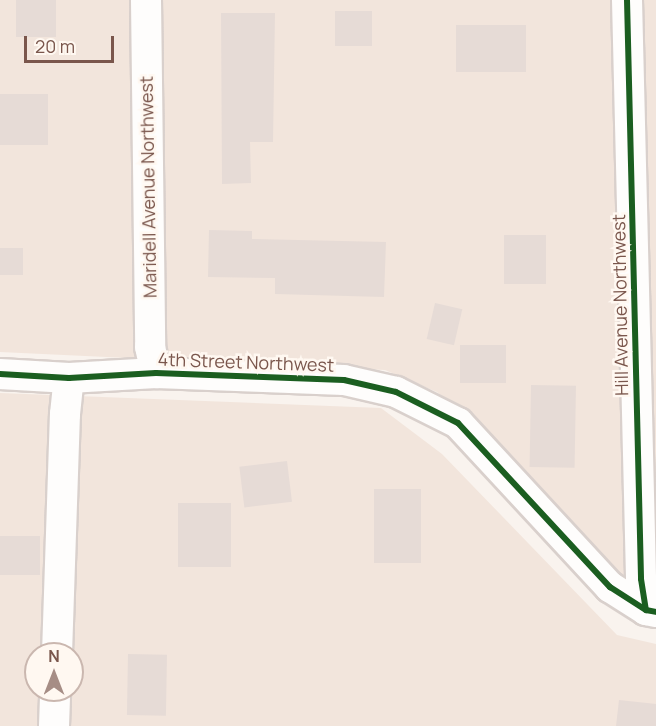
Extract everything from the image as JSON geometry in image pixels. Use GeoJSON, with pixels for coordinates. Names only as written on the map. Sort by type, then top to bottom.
{"type":"FeatureCollection","features":[{"type":"Feature","properties":{"kind":"street","name":"Maridell Avenue Northwest"},"geometry":{"type":"LineString","coordinates":[[146,0],[150,347],[156,373]]}},
{"type":"Feature","properties":{"kind":"street","name":"Hill Avenue Northwest"},"geometry":{"type":"LineString","coordinates":[[627,0],[641,579],[651,611]]}},
{"type":"Feature","properties":{"kind":"street","name":"4th Street Northwest"},"geometry":{"type":"LineString","coordinates":[[0,374],[69,378],[156,373],[344,380],[396,392],[458,423],[610,587],[651,611]]}},
{"type":"Feature","properties":{"kind":"street"},"geometry":{"type":"LineString","coordinates":[[57,642],[65,414],[69,378]]}},
{"type":"Feature","properties":{"kind":"street"},"geometry":{"type":"LineString","coordinates":[[54,726],[55,702]]}},
{"type":"Feature","properties":{"kind":"shaded area"},"geometry":{"type":"Polygon","coordinates":[[[0,0],[656,0],[656,594],[631,588],[467,416],[437,392],[385,370],[0,352],[0,0]]]}},
{"type":"Feature","properties":{"kind":"shaded area"},"geometry":{"type":"Polygon","coordinates":[[[0,393],[381,408],[442,454],[617,635],[656,644],[656,726],[0,726],[0,393]]]}},
{"type":"Feature","properties":{"kind":"building"},"geometry":{"type":"Polygon","coordinates":[[[16,0],[56,0],[56,37],[16,37],[16,0]]]}},
{"type":"Feature","properties":{"kind":"building"},"geometry":{"type":"Polygon","coordinates":[[[335,11],[372,11],[372,46],[335,46],[335,11]]]}},
{"type":"Feature","properties":{"kind":"building"},"geometry":{"type":"Polygon","coordinates":[[[221,13],[275,13],[273,142],[250,142],[251,183],[222,184],[221,13]]]}},
{"type":"Feature","properties":{"kind":"building"},"geometry":{"type":"Polygon","coordinates":[[[456,25],[526,25],[526,72],[456,72],[456,25]]]}},
{"type":"Feature","properties":{"kind":"building"},"geometry":{"type":"Polygon","coordinates":[[[0,94],[48,94],[48,145],[0,145],[0,94]]]}},
{"type":"Feature","properties":{"kind":"building"},"geometry":{"type":"Polygon","coordinates":[[[209,230],[252,231],[252,239],[386,242],[384,297],[275,294],[275,278],[208,277],[209,230]]]}},
{"type":"Feature","properties":{"kind":"building"},"geometry":{"type":"Polygon","coordinates":[[[504,235],[546,235],[546,284],[504,284],[504,235]]]}},
{"type":"Feature","properties":{"kind":"building"},"geometry":{"type":"Polygon","coordinates":[[[0,248],[23,248],[23,275],[0,275],[0,248]]]}},
{"type":"Feature","properties":{"kind":"building"},"geometry":{"type":"Polygon","coordinates":[[[435,303],[462,309],[454,345],[427,339],[435,303]]]}},
{"type":"Feature","properties":{"kind":"building"},"geometry":{"type":"Polygon","coordinates":[[[460,345],[506,345],[506,383],[460,383],[460,345]]]}},
{"type":"Feature","properties":{"kind":"building"},"geometry":{"type":"Polygon","coordinates":[[[531,385],[576,386],[575,468],[530,467],[531,385]]]}},
{"type":"Feature","properties":{"kind":"building"},"geometry":{"type":"Polygon","coordinates":[[[287,461],[292,502],[244,508],[239,467],[287,461]]]}},
{"type":"Feature","properties":{"kind":"building"},"geometry":{"type":"Polygon","coordinates":[[[374,489],[421,489],[421,563],[374,563],[374,489]]]}},
{"type":"Feature","properties":{"kind":"building"},"geometry":{"type":"Polygon","coordinates":[[[178,503],[231,503],[231,567],[178,567],[178,503]]]}},
{"type":"Feature","properties":{"kind":"building"},"geometry":{"type":"Polygon","coordinates":[[[0,536],[40,536],[40,575],[0,575],[0,536]]]}},
{"type":"Feature","properties":{"kind":"building"},"geometry":{"type":"Polygon","coordinates":[[[128,654],[167,655],[166,716],[127,715],[128,654]]]}},
{"type":"Feature","properties":{"kind":"building"},"geometry":{"type":"Polygon","coordinates":[[[619,700],[656,704],[656,726],[616,726],[619,700]]]}},
{"type":"Feature","properties":{"kind":"cycle path"},"geometry":{"type":"LineString","coordinates":[[627,0],[641,579],[646,610]]}},
{"type":"Feature","properties":{"kind":"cycle path"},"geometry":{"type":"LineString","coordinates":[[0,374],[69,378],[156,373],[344,380],[396,392],[458,423],[610,587],[646,610],[656,612]]}}]}
